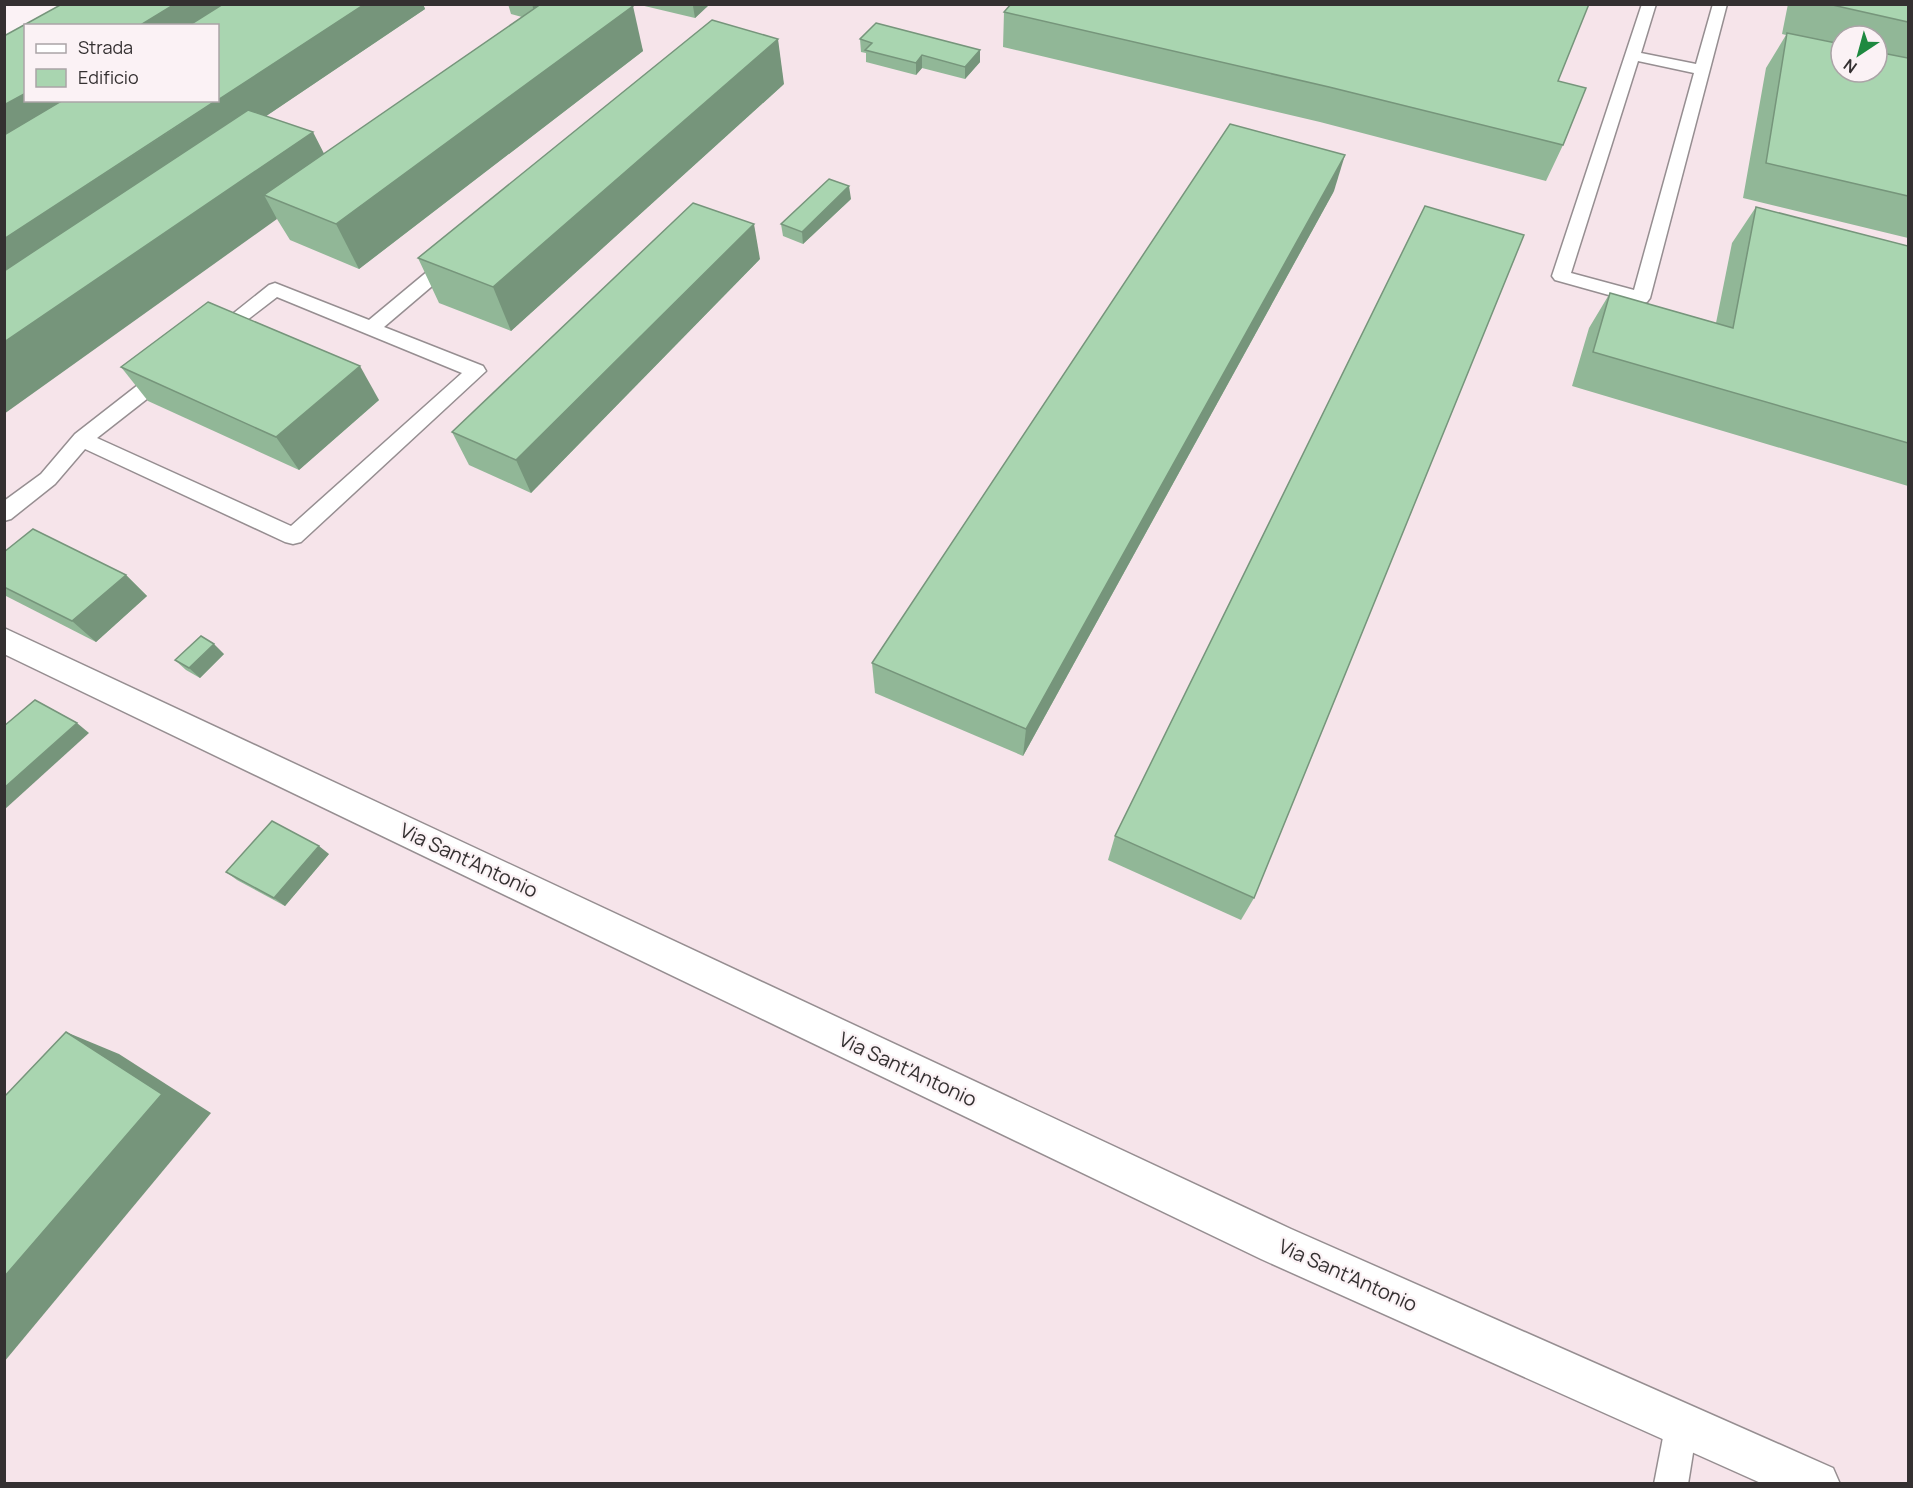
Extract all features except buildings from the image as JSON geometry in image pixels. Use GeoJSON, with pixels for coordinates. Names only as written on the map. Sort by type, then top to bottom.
{"type":"FeatureCollection","features":[{"type":"Feature","properties":{"kind":"street","name":"Via Sant'Antonio"},"geometry":{"type":"LineString","coordinates":[[4,640],[1276,1244],[1682,1422],[1817,1484]]}},
{"type":"Feature","properties":{"kind":"lane"},"geometry":{"type":"LineString","coordinates":[[1649,4],[1561,276],[1641,298],[1720,4]]}},
{"type":"Feature","properties":{"kind":"lane"},"geometry":{"type":"LineString","coordinates":[[1634,56],[1702,69]]}},
{"type":"Feature","properties":{"kind":"lane"},"geometry":{"type":"LineString","coordinates":[[370,328],[462,252]]}},
{"type":"Feature","properties":{"kind":"lane"},"geometry":{"type":"LineString","coordinates":[[82,439],[293,536],[476,371],[275,289],[202,346]]}},
{"type":"Feature","properties":{"kind":"lane"},"geometry":{"type":"LineString","coordinates":[[4,513],[48,479],[82,439],[183,360]]}},
{"type":"Feature","properties":{"kind":"lane"},"geometry":{"type":"LineString","coordinates":[[1671,1484],[1682,1422]]}},
{"type":"Feature","properties":{"kind":"shaded area"},"geometry":{"type":"Polygon","coordinates":[[[117,4],[1908,5],[1908,1483],[5,1483],[4,69],[24,97],[24,102],[219,102],[219,24],[209,24],[117,4]]]}}]}
